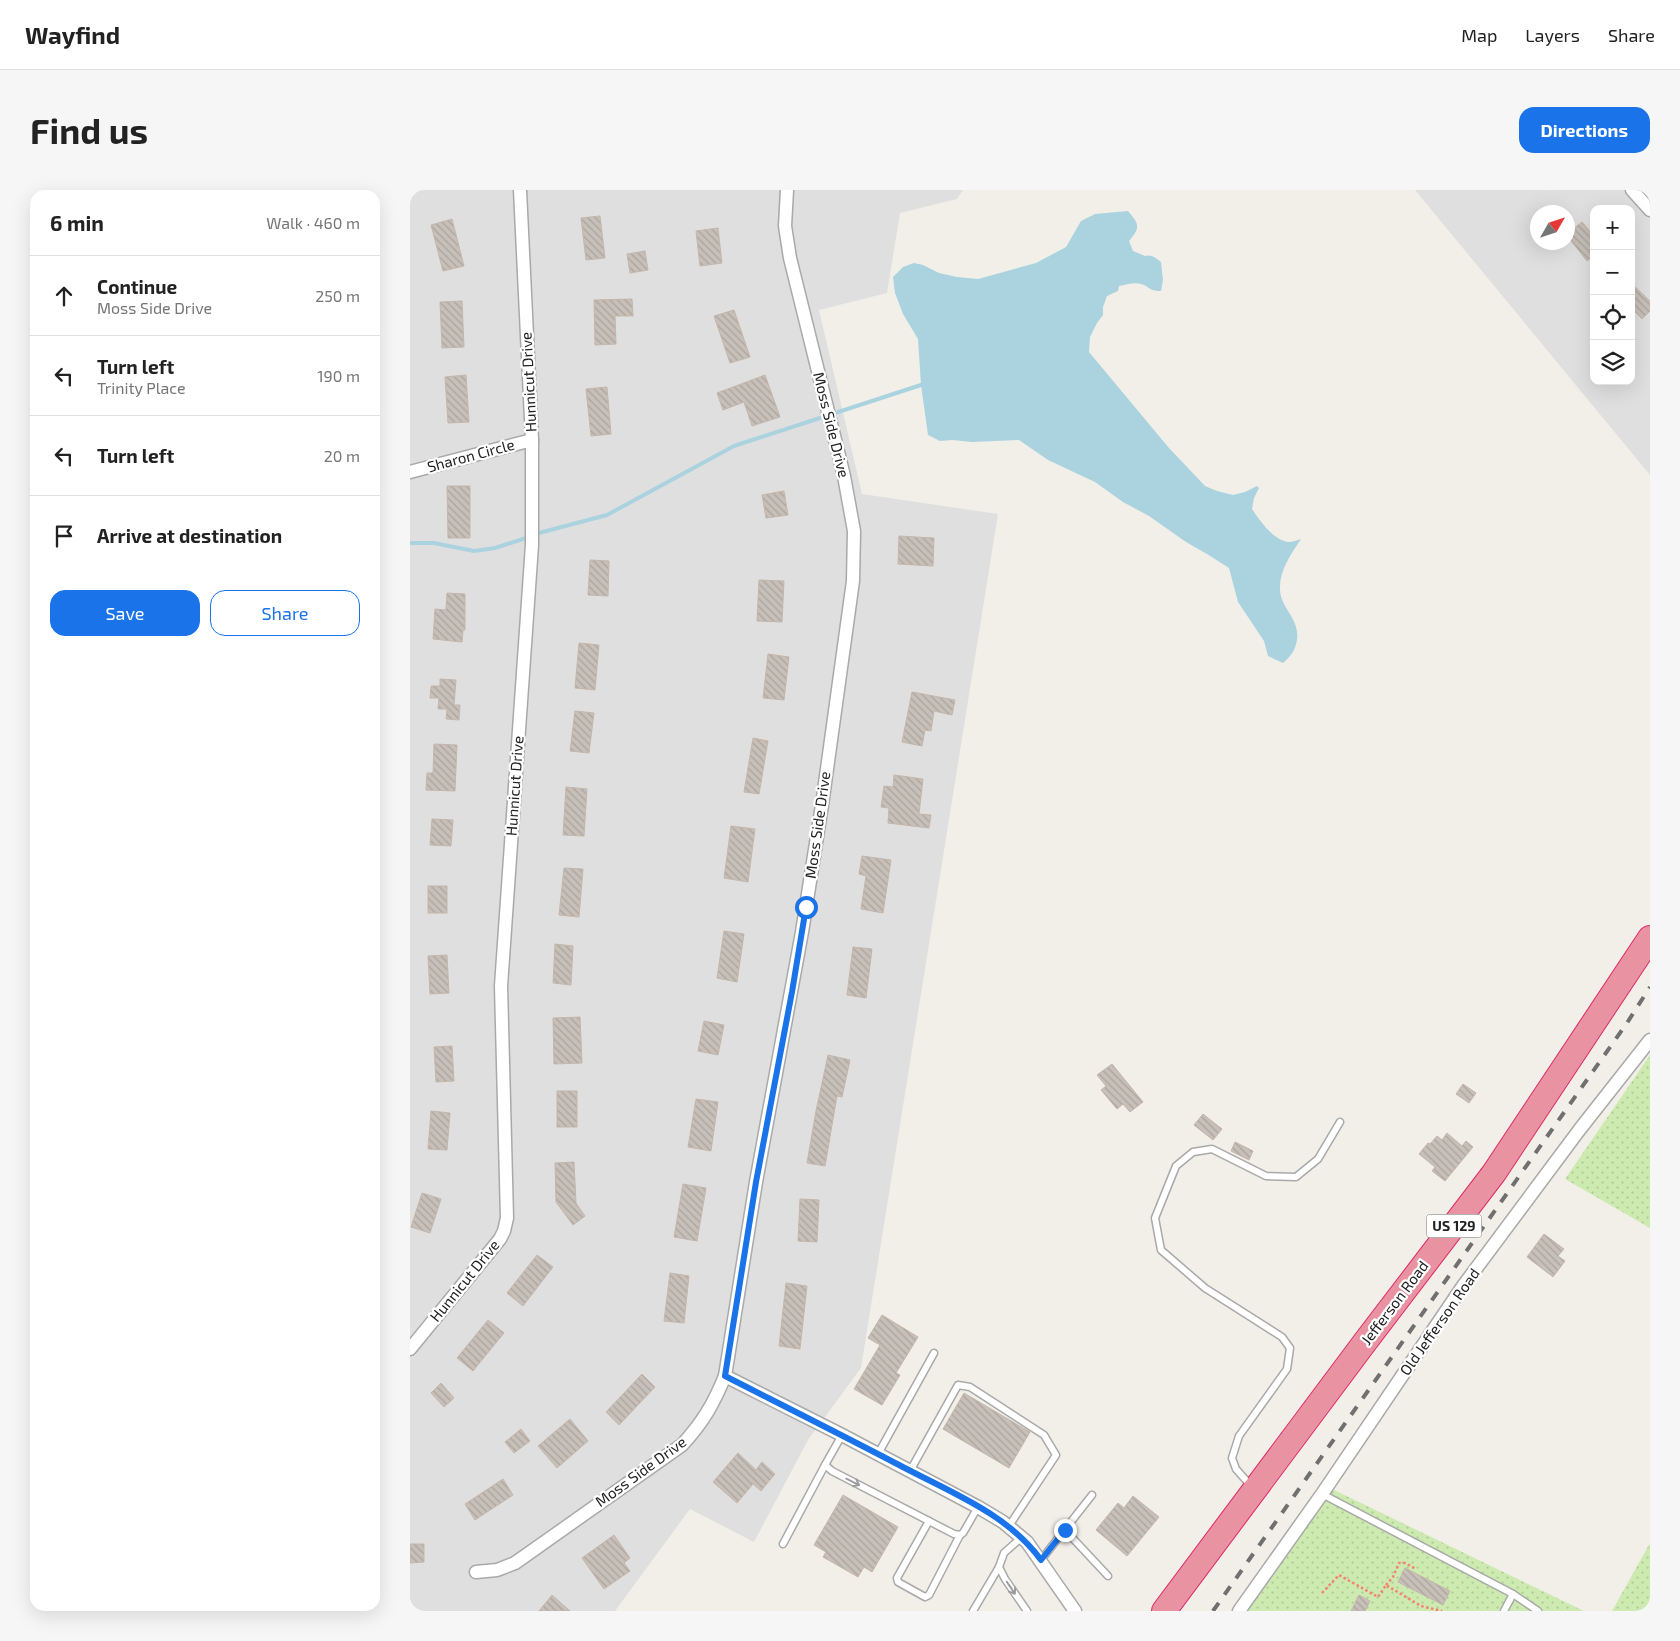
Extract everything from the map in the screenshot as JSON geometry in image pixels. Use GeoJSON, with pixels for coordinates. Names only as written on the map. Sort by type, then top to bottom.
{"type":"FeatureCollection","features":[{"type":"Feature","properties":{"kind":"highway","name":"Jefferson Road"},"geometry":{"type":"LineString","coordinates":[[1164,1611],[1494,1174],[1650,938]]}},
{"type":"Feature","properties":{"kind":"street","name":"Hunnicut Drive"},"geometry":{"type":"LineString","coordinates":[[410,1349],[500,1239],[506,1225],[508,1208],[501,986],[532,544],[532,440],[520,190]]}},
{"type":"Feature","properties":{"kind":"street","name":"Moss Side Drive"},"geometry":{"type":"LineString","coordinates":[[476,1572],[497,1570],[515,1562],[682,1445],[704,1419],[713,1404],[725,1376],[756,1182],[792,992],[817,840],[851,591],[854,556],[854,531],[844,476],[790,258],[784,226],[787,190]]}},
{"type":"Feature","properties":{"kind":"street"},"geometry":{"type":"LineString","coordinates":[[1632,190],[1650,210]]}},
{"type":"Feature","properties":{"kind":"street","name":"Sharon Circle"},"geometry":{"type":"LineString","coordinates":[[410,472],[532,440]]}},
{"type":"Feature","properties":{"kind":"street","name":"Old Jefferson Road"},"geometry":{"type":"LineString","coordinates":[[1239,1611],[1322,1494],[1463,1286],[1580,1128],[1650,1040]]}},
{"type":"Feature","properties":{"kind":"street"},"geometry":{"type":"LineString","coordinates":[[725,1376],[878,1454],[978,1507],[1009,1526],[1022,1537],[1041,1560],[1075,1611]]}},
{"type":"Feature","properties":{"kind":"lane"},"geometry":{"type":"LineString","coordinates":[[1255,1490],[1236,1469],[1232,1458],[1239,1436],[1287,1369],[1290,1348],[1282,1336],[1205,1288],[1161,1250],[1155,1218],[1176,1166],[1193,1152],[1212,1149],[1266,1176],[1296,1177],[1318,1159],[1340,1122]]}},
{"type":"Feature","properties":{"kind":"lane"},"geometry":{"type":"LineString","coordinates":[[878,1454],[934,1353]]}},
{"type":"Feature","properties":{"kind":"lane"},"geometry":{"type":"LineString","coordinates":[[910,1471],[958,1385],[970,1387],[1044,1435],[1056,1455],[1009,1526]]}},
{"type":"Feature","properties":{"kind":"lane"},"geometry":{"type":"LineString","coordinates":[[783,1544],[842,1435]]}},
{"type":"Feature","properties":{"kind":"lane"},"geometry":{"type":"LineString","coordinates":[[826,1465],[832,1471],[960,1535]]}},
{"type":"Feature","properties":{"kind":"lane"},"geometry":{"type":"LineString","coordinates":[[1322,1494],[1513,1594],[1538,1611]]}},
{"type":"Feature","properties":{"kind":"lane"},"geometry":{"type":"LineString","coordinates":[[1041,1560],[1092,1495]]}},
{"type":"Feature","properties":{"kind":"lane"},"geometry":{"type":"LineString","coordinates":[[929,1521],[897,1578],[898,1582],[925,1597],[929,1595],[960,1535],[978,1507]]}},
{"type":"Feature","properties":{"kind":"lane"},"geometry":{"type":"LineString","coordinates":[[1065,1530],[1108,1576]]}},
{"type":"Feature","properties":{"kind":"lane"},"geometry":{"type":"LineString","coordinates":[[973,1611],[999,1567],[1004,1553],[1022,1537]]}},
{"type":"Feature","properties":{"kind":"lane"},"geometry":{"type":"LineString","coordinates":[[999,1567],[1027,1611]]}},
{"type":"Feature","properties":{"kind":"lane"},"geometry":{"type":"LineString","coordinates":[[1504,1611],[1513,1594]]}},
{"type":"Feature","properties":{"kind":"path"},"geometry":{"type":"LineString","coordinates":[[1322,1593],[1339,1575],[1378,1597],[1393,1577],[1400,1563],[1405,1563],[1416,1569]]}},
{"type":"Feature","properties":{"kind":"path"},"geometry":{"type":"LineString","coordinates":[[1386,1585],[1422,1606],[1442,1611]]}},
{"type":"Feature","properties":{"kind":"shaded area"},"geometry":{"type":"Polygon","coordinates":[[[410,190],[963,190],[957,199],[900,213],[887,293],[819,310],[862,494],[998,514],[861,1368],[808,1440],[754,1542],[690,1509],[615,1611],[410,1611],[410,190]]]}},
{"type":"Feature","properties":{"kind":"shaded area"},"geometry":{"type":"Polygon","coordinates":[[[1415,190],[1650,190],[1650,475],[1415,190]]]}},
{"type":"Feature","properties":{"kind":"green space"},"geometry":{"type":"Polygon","coordinates":[[[1650,1055],[1650,1228],[1565,1179],[1650,1055]]]}},
{"type":"Feature","properties":{"kind":"green space"},"geometry":{"type":"Polygon","coordinates":[[[1326,1486],[1584,1611],[1234,1611],[1326,1486]]]}},
{"type":"Feature","properties":{"kind":"green space"},"geometry":{"type":"Polygon","coordinates":[[[1650,1543],[1650,1611],[1612,1611],[1650,1543]]]}},
{"type":"Feature","properties":{"kind":"water"},"geometry":{"type":"Polygon","coordinates":[[[1128,211],[1137,226],[1129,241],[1133,251],[1145,256],[1151,256],[1161,262],[1163,280],[1161,291],[1152,290],[1147,286],[1133,283],[1119,286],[1118,291],[1107,296],[1103,307],[1103,315],[1090,337],[1089,352],[1169,448],[1205,486],[1233,495],[1257,486],[1259,488],[1254,498],[1252,509],[1263,524],[1283,541],[1290,542],[1301,539],[1286,563],[1280,582],[1283,602],[1296,625],[1297,632],[1294,650],[1283,663],[1268,656],[1264,641],[1238,602],[1229,568],[1186,542],[1149,516],[1123,502],[1095,482],[1048,460],[1019,440],[940,441],[928,435],[921,385],[918,339],[903,314],[895,293],[893,277],[903,267],[914,263],[939,273],[978,279],[1036,263],[1066,247],[1081,221],[1095,214],[1128,211]]]}},
{"type":"Feature","properties":{"kind":"building"},"geometry":{"type":"Polygon","coordinates":[[[600,216],[605,258],[586,260],[581,218],[600,216]]]}},
{"type":"Feature","properties":{"kind":"building"},"geometry":{"type":"Polygon","coordinates":[[[452,219],[464,266],[443,271],[431,225],[452,219]]]}},
{"type":"Feature","properties":{"kind":"building"},"geometry":{"type":"Polygon","coordinates":[[[1582,222],[1590,231],[1590,259],[1587,261],[1575,246],[1575,228],[1582,222]]]}},
{"type":"Feature","properties":{"kind":"building"},"geometry":{"type":"Polygon","coordinates":[[[718,228],[722,263],[700,266],[696,231],[718,228]]]}},
{"type":"Feature","properties":{"kind":"building"},"geometry":{"type":"Polygon","coordinates":[[[645,251],[648,270],[630,273],[627,254],[645,251]]]}},
{"type":"Feature","properties":{"kind":"building"},"geometry":{"type":"Polygon","coordinates":[[[1635,287],[1650,301],[1650,311],[1642,319],[1635,312],[1635,287]]]}},
{"type":"Feature","properties":{"kind":"building"},"geometry":{"type":"Polygon","coordinates":[[[632,299],[633,316],[615,316],[616,344],[595,345],[594,300],[632,299]]]}},
{"type":"Feature","properties":{"kind":"building"},"geometry":{"type":"Polygon","coordinates":[[[462,301],[464,347],[442,348],[440,302],[462,301]]]}},
{"type":"Feature","properties":{"kind":"building"},"geometry":{"type":"Polygon","coordinates":[[[734,310],[750,357],[730,363],[714,316],[734,310]]]}},
{"type":"Feature","properties":{"kind":"building"},"geometry":{"type":"Polygon","coordinates":[[[466,375],[469,422],[448,423],[445,377],[466,375]]]}},
{"type":"Feature","properties":{"kind":"building"},"geometry":{"type":"Polygon","coordinates":[[[765,375],[780,417],[752,426],[744,402],[723,410],[717,393],[765,375]]]}},
{"type":"Feature","properties":{"kind":"building"},"geometry":{"type":"Polygon","coordinates":[[[607,387],[611,434],[591,436],[586,389],[607,387]]]}},
{"type":"Feature","properties":{"kind":"building"},"geometry":{"type":"Polygon","coordinates":[[[447,486],[470,486],[470,538],[448,538],[447,486]]]}},
{"type":"Feature","properties":{"kind":"building"},"geometry":{"type":"Polygon","coordinates":[[[784,491],[788,515],[766,518],[762,495],[784,491]]]}},
{"type":"Feature","properties":{"kind":"building"},"geometry":{"type":"Polygon","coordinates":[[[899,536],[934,538],[933,566],[898,564],[899,536]]]}},
{"type":"Feature","properties":{"kind":"building"},"geometry":{"type":"Polygon","coordinates":[[[590,560],[609,561],[608,596],[588,595],[590,560]]]}},
{"type":"Feature","properties":{"kind":"building"},"geometry":{"type":"Polygon","coordinates":[[[759,580],[784,581],[782,622],[757,621],[759,580]]]}},
{"type":"Feature","properties":{"kind":"building"},"geometry":{"type":"Polygon","coordinates":[[[447,593],[465,594],[465,630],[463,630],[462,642],[433,639],[435,609],[446,610],[447,593]]]}},
{"type":"Feature","properties":{"kind":"building"},"geometry":{"type":"Polygon","coordinates":[[[579,643],[599,645],[595,690],[575,688],[579,643]]]}},
{"type":"Feature","properties":{"kind":"building"},"geometry":{"type":"Polygon","coordinates":[[[768,654],[789,657],[784,700],[763,698],[768,654]]]}},
{"type":"Feature","properties":{"kind":"building"},"geometry":{"type":"Polygon","coordinates":[[[440,679],[456,680],[454,705],[460,705],[459,720],[446,719],[447,709],[438,709],[439,698],[430,698],[431,686],[440,686],[440,679]]]}},
{"type":"Feature","properties":{"kind":"building"},"geometry":{"type":"Polygon","coordinates":[[[912,692],[955,700],[952,715],[934,711],[931,731],[925,730],[922,746],[902,742],[912,692]]]}},
{"type":"Feature","properties":{"kind":"building"},"geometry":{"type":"Polygon","coordinates":[[[575,711],[594,713],[589,753],[570,751],[575,711]]]}},
{"type":"Feature","properties":{"kind":"building"},"geometry":{"type":"Polygon","coordinates":[[[753,738],[768,741],[759,794],[744,792],[753,738]]]}},
{"type":"Feature","properties":{"kind":"building"},"geometry":{"type":"Polygon","coordinates":[[[434,744],[457,745],[455,791],[426,790],[427,773],[433,773],[434,744]]]}},
{"type":"Feature","properties":{"kind":"building"},"geometry":{"type":"Polygon","coordinates":[[[894,775],[923,779],[919,814],[931,815],[929,828],[888,823],[889,808],[881,807],[884,786],[893,787],[894,775]]]}},
{"type":"Feature","properties":{"kind":"building"},"geometry":{"type":"Polygon","coordinates":[[[566,787],[587,789],[584,836],[563,835],[566,787]]]}},
{"type":"Feature","properties":{"kind":"building"},"geometry":{"type":"Polygon","coordinates":[[[432,819],[453,820],[451,846],[430,845],[432,819]]]}},
{"type":"Feature","properties":{"kind":"building"},"geometry":{"type":"Polygon","coordinates":[[[731,826],[755,829],[748,882],[724,878],[731,826]]]}},
{"type":"Feature","properties":{"kind":"building"},"geometry":{"type":"Polygon","coordinates":[[[862,856],[891,860],[883,913],[861,909],[866,876],[859,874],[862,856]]]}},
{"type":"Feature","properties":{"kind":"building"},"geometry":{"type":"Polygon","coordinates":[[[564,868],[583,869],[579,917],[559,915],[564,868]]]}},
{"type":"Feature","properties":{"kind":"building"},"geometry":{"type":"Polygon","coordinates":[[[428,886],[447,886],[447,913],[428,913],[428,886]]]}},
{"type":"Feature","properties":{"kind":"building"},"geometry":{"type":"Polygon","coordinates":[[[724,931],[744,934],[737,982],[717,978],[724,931]]]}},
{"type":"Feature","properties":{"kind":"building"},"geometry":{"type":"Polygon","coordinates":[[[555,944],[573,946],[571,985],[553,983],[555,944]]]}},
{"type":"Feature","properties":{"kind":"building"},"geometry":{"type":"Polygon","coordinates":[[[853,947],[872,949],[866,998],[847,995],[853,947]]]}},
{"type":"Feature","properties":{"kind":"building"},"geometry":{"type":"Polygon","coordinates":[[[447,955],[449,993],[430,994],[428,956],[447,955]]]}},
{"type":"Feature","properties":{"kind":"building"},"geometry":{"type":"Polygon","coordinates":[[[580,1017],[582,1063],[554,1064],[553,1018],[580,1017]]]}},
{"type":"Feature","properties":{"kind":"building"},"geometry":{"type":"Polygon","coordinates":[[[704,1021],[724,1025],[718,1055],[698,1051],[704,1021]]]}},
{"type":"Feature","properties":{"kind":"building"},"geometry":{"type":"Polygon","coordinates":[[[452,1046],[454,1081],[436,1082],[434,1047],[452,1046]]]}},
{"type":"Feature","properties":{"kind":"building"},"geometry":{"type":"Polygon","coordinates":[[[828,1055],[850,1060],[842,1097],[837,1096],[825,1166],[807,1163],[828,1055]]]}},
{"type":"Feature","properties":{"kind":"building"},"geometry":{"type":"Polygon","coordinates":[[[1112,1064],[1143,1102],[1130,1112],[1123,1104],[1117,1109],[1101,1090],[1106,1086],[1097,1075],[1112,1064]]]}},
{"type":"Feature","properties":{"kind":"building"},"geometry":{"type":"Polygon","coordinates":[[[1463,1084],[1476,1093],[1469,1103],[1456,1094],[1463,1084]]]}},
{"type":"Feature","properties":{"kind":"building"},"geometry":{"type":"Polygon","coordinates":[[[557,1091],[577,1091],[577,1127],[557,1127],[557,1091]]]}},
{"type":"Feature","properties":{"kind":"building"},"geometry":{"type":"Polygon","coordinates":[[[696,1099],[718,1102],[711,1151],[688,1147],[696,1099]]]}},
{"type":"Feature","properties":{"kind":"building"},"geometry":{"type":"Polygon","coordinates":[[[431,1111],[450,1113],[447,1150],[428,1149],[431,1111]]]}},
{"type":"Feature","properties":{"kind":"building"},"geometry":{"type":"Polygon","coordinates":[[[1203,1114],[1222,1129],[1213,1140],[1194,1125],[1203,1114]]]}},
{"type":"Feature","properties":{"kind":"building"},"geometry":{"type":"Polygon","coordinates":[[[1447,1133],[1462,1146],[1466,1141],[1473,1147],[1445,1181],[1432,1171],[1435,1167],[1419,1154],[1437,1136],[1442,1140],[1447,1133]]]}},
{"type":"Feature","properties":{"kind":"building"},"geometry":{"type":"Polygon","coordinates":[[[1235,1142],[1253,1151],[1249,1160],[1231,1151],[1235,1142]]]}},
{"type":"Feature","properties":{"kind":"building"},"geometry":{"type":"Polygon","coordinates":[[[574,1162],[576,1203],[585,1216],[573,1225],[556,1202],[555,1163],[574,1162]]]}},
{"type":"Feature","properties":{"kind":"building"},"geometry":{"type":"Polygon","coordinates":[[[683,1184],[706,1188],[697,1241],[674,1237],[683,1184]]]}},
{"type":"Feature","properties":{"kind":"building"},"geometry":{"type":"Polygon","coordinates":[[[422,1193],[441,1199],[430,1233],[411,1227],[422,1193]]]}},
{"type":"Feature","properties":{"kind":"building"},"geometry":{"type":"Polygon","coordinates":[[[800,1199],[819,1200],[817,1242],[798,1241],[800,1199]]]}},
{"type":"Feature","properties":{"kind":"building"},"geometry":{"type":"Polygon","coordinates":[[[1544,1234],[1564,1249],[1558,1256],[1565,1261],[1553,1277],[1527,1257],[1544,1234]]]}},
{"type":"Feature","properties":{"kind":"building"},"geometry":{"type":"Polygon","coordinates":[[[537,1255],[553,1267],[523,1306],[507,1293],[537,1255]]]}},
{"type":"Feature","properties":{"kind":"building"},"geometry":{"type":"Polygon","coordinates":[[[670,1273],[689,1276],[684,1323],[664,1321],[670,1273]]]}},
{"type":"Feature","properties":{"kind":"building"},"geometry":{"type":"Polygon","coordinates":[[[786,1283],[807,1286],[800,1349],[779,1346],[786,1283]]]}},
{"type":"Feature","properties":{"kind":"building"},"geometry":{"type":"Polygon","coordinates":[[[882,1315],[918,1337],[896,1373],[900,1375],[882,1405],[854,1389],[880,1345],[868,1338],[882,1315]]]}},
{"type":"Feature","properties":{"kind":"building"},"geometry":{"type":"Polygon","coordinates":[[[488,1320],[504,1333],[473,1371],[457,1358],[488,1320]]]}},
{"type":"Feature","properties":{"kind":"building"},"geometry":{"type":"Polygon","coordinates":[[[642,1374],[655,1387],[619,1425],[606,1412],[642,1374]]]}},
{"type":"Feature","properties":{"kind":"building"},"geometry":{"type":"Polygon","coordinates":[[[441,1383],[454,1398],[444,1407],[431,1393],[441,1383]]]}},
{"type":"Feature","properties":{"kind":"building"},"geometry":{"type":"Polygon","coordinates":[[[964,1393],[1030,1432],[1009,1468],[943,1429],[964,1393]]]}},
{"type":"Feature","properties":{"kind":"building"},"geometry":{"type":"Polygon","coordinates":[[[570,1419],[588,1441],[557,1468],[538,1446],[570,1419]]]}},
{"type":"Feature","properties":{"kind":"building"},"geometry":{"type":"Polygon","coordinates":[[[521,1429],[530,1441],[514,1453],[505,1442],[521,1429]]]}},
{"type":"Feature","properties":{"kind":"building"},"geometry":{"type":"Polygon","coordinates":[[[738,1453],[756,1470],[762,1462],[775,1474],[761,1491],[753,1484],[737,1503],[713,1482],[738,1453]]]}},
{"type":"Feature","properties":{"kind":"building"},"geometry":{"type":"Polygon","coordinates":[[[503,1479],[513,1495],[475,1520],[465,1504],[503,1479]]]}},
{"type":"Feature","properties":{"kind":"building"},"geometry":{"type":"Polygon","coordinates":[[[843,1495],[898,1527],[872,1572],[864,1567],[858,1577],[823,1557],[826,1552],[814,1545],[843,1495]]]}},
{"type":"Feature","properties":{"kind":"building"},"geometry":{"type":"Polygon","coordinates":[[[1133,1496],[1159,1517],[1127,1556],[1096,1530],[1118,1503],[1124,1508],[1133,1496]]]}},
{"type":"Feature","properties":{"kind":"building"},"geometry":{"type":"Polygon","coordinates":[[[614,1535],[630,1558],[624,1563],[630,1571],[604,1589],[582,1558],[614,1535]]]}},
{"type":"Feature","properties":{"kind":"building"},"geometry":{"type":"Polygon","coordinates":[[[410,1544],[424,1544],[424,1562],[410,1563],[410,1544]]]}},
{"type":"Feature","properties":{"kind":"building"},"geometry":{"type":"Polygon","coordinates":[[[1405,1568],[1450,1591],[1443,1605],[1398,1582],[1405,1568]]]}},
{"type":"Feature","properties":{"kind":"building"},"geometry":{"type":"Polygon","coordinates":[[[552,1595],[570,1611],[539,1611],[552,1595]]]}},
{"type":"Feature","properties":{"kind":"building"},"geometry":{"type":"Polygon","coordinates":[[[1359,1595],[1370,1601],[1365,1611],[1351,1611],[1359,1595]]]}},
{"type":"Feature","properties":{"kind":"waterway"},"geometry":{"type":"LineString","coordinates":[[535,534],[607,515],[734,446],[921,385]]}},
{"type":"Feature","properties":{"kind":"waterway"},"geometry":{"type":"LineString","coordinates":[[410,543],[434,543],[474,551],[495,548],[529,537]]}},
{"type":"Feature","properties":{"kind":"railway"},"geometry":{"type":"LineString","coordinates":[[1213,1611],[1627,1023],[1650,987]]}},
{"type":"Feature","properties":{"kind":"route"},"geometry":{"type":"LineString","coordinates":[[806,907],[756,1182],[725,1376],[978,1507],[1016,1532],[1027,1542],[1041,1560],[1065,1530]]}}]}
